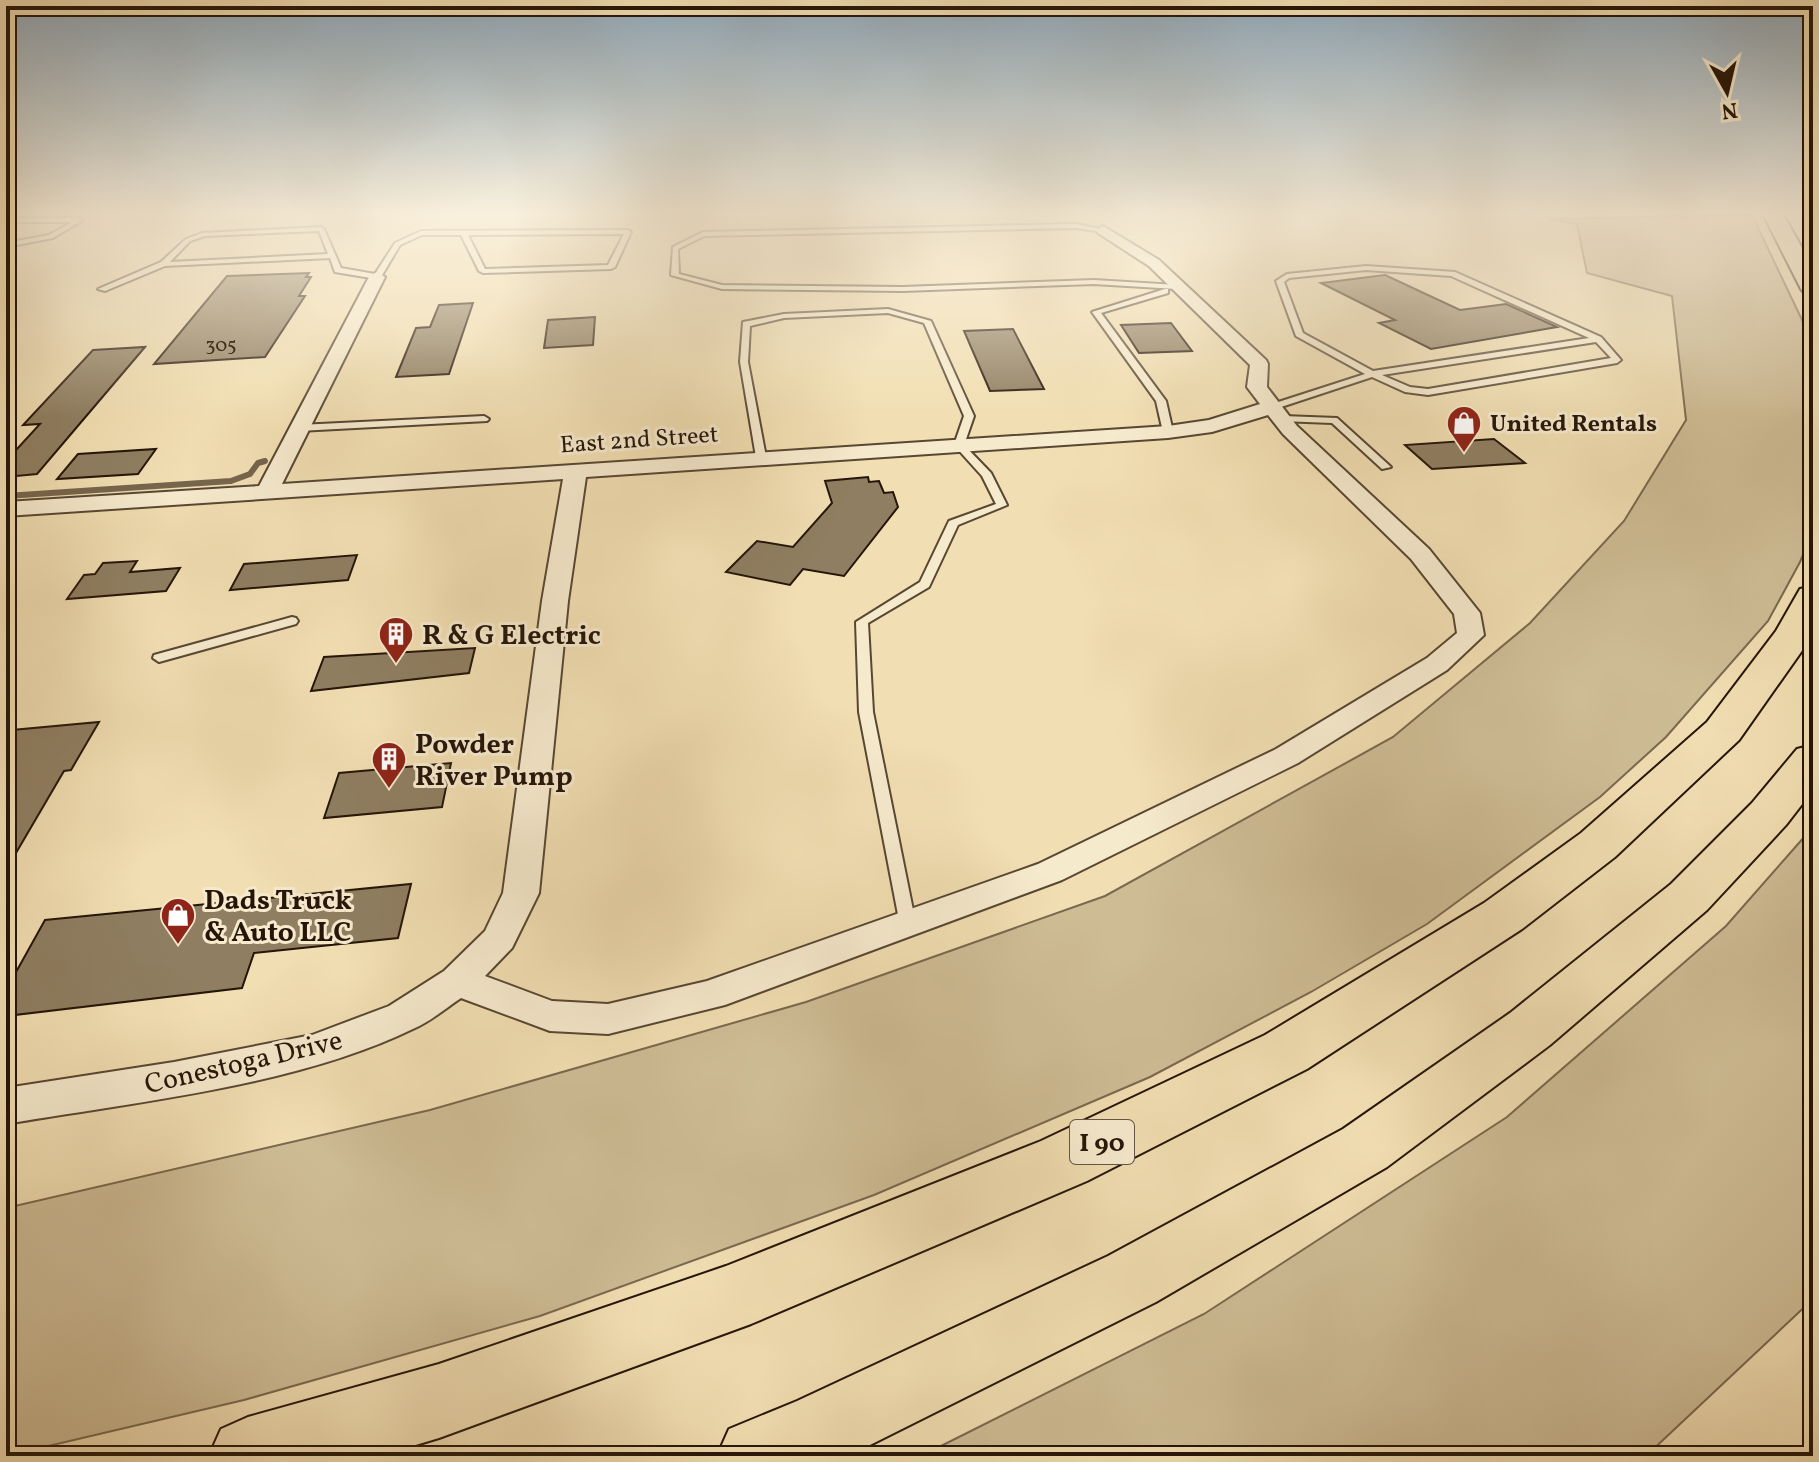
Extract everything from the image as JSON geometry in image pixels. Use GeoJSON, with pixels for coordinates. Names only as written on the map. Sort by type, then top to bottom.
{"type":"FeatureCollection","features":[{"type":"Feature","properties":{"kind":"highway","name":"I 90"},"geometry":{"type":"LineString","coordinates":[[248,1456],[439,1401],[726,1300],[1064,1161],[1286,1052],[1503,916],[1598,845],[1723,731],[1807,623]]}},
{"type":"Feature","properties":{"kind":"highway"},"geometry":{"type":"LineString","coordinates":[[756,1456],[819,1430],[1132,1279],[1365,1148],[1530,1029],[1689,897],[1769,814],[1813,759]]}},
{"type":"Feature","properties":{"kind":"street"},"geometry":{"type":"LineString","coordinates":[[267,491],[375,280]]}},
{"type":"Feature","properties":{"kind":"street"},"geometry":{"type":"LineString","coordinates":[[457,981],[550,1016],[608,1019],[711,995],[1050,872],[1287,756],[1437,664],[1471,635],[1467,613],[1420,554],[1290,430],[1257,387],[1259,364],[1171,280]]}},
{"type":"Feature","properties":{"kind":"street","name":"East 2nd Street"},"geometry":{"type":"LineString","coordinates":[[6,509],[1168,432],[1277,413]]}},
{"type":"Feature","properties":{"kind":"street","name":"Conestoga Drive"},"geometry":{"type":"LineString","coordinates":[[6,1106],[174,1079],[315,1050],[403,1017],[457,981],[499,939],[521,893],[555,601],[576,469]]}},
{"type":"Feature","properties":{"kind":"lane"},"geometry":{"type":"LineString","coordinates":[[102,289],[124,280]]}},
{"type":"Feature","properties":{"kind":"lane"},"geometry":{"type":"LineString","coordinates":[[695,280],[722,287],[903,289],[1094,282],[1177,287]]}},
{"type":"Feature","properties":{"kind":"lane"},"geometry":{"type":"LineString","coordinates":[[1282,280],[1299,334],[1408,390],[1428,392],[1617,360],[1598,339],[1466,280]]}},
{"type":"Feature","properties":{"kind":"lane"},"geometry":{"type":"LineString","coordinates":[[1168,432],[1161,401],[1096,312],[1177,287]]}},
{"type":"Feature","properties":{"kind":"lane"},"geometry":{"type":"LineString","coordinates":[[761,457],[744,362],[746,324],[784,316],[888,311],[927,321],[969,416],[959,445],[987,475],[1002,505],[953,523],[925,584],[862,622],[866,712],[908,925]]}},
{"type":"Feature","properties":{"kind":"lane"},"geometry":{"type":"LineString","coordinates":[[1277,413],[1372,374],[1598,339]]}},
{"type":"Feature","properties":{"kind":"lane"},"geometry":{"type":"LineString","coordinates":[[1277,413],[1334,420],[1386,467]]}},
{"type":"Feature","properties":{"kind":"lane"},"geometry":{"type":"LineString","coordinates":[[299,428],[484,419]]}},
{"type":"Feature","properties":{"kind":"lane"},"geometry":{"type":"LineString","coordinates":[[159,658],[292,621]]}},
{"type":"Feature","properties":{"kind":"shaded area"},"geometry":{"type":"Polygon","coordinates":[[[1614,280],[1783,280],[1813,343],[1813,531],[1768,621],[1666,737],[1600,797],[1427,924],[1311,992],[1150,1077],[874,1195],[540,1316],[244,1400],[6,1456],[6,1208],[430,1110],[806,1002],[1105,896],[1393,737],[1530,623],[1624,521],[1686,420],[1672,296],[1614,280]]]}},
{"type":"Feature","properties":{"kind":"shaded area"},"geometry":{"type":"Polygon","coordinates":[[[1813,827],[1813,1299],[1646,1456],[921,1456],[1204,1314],[1507,1117],[1726,926],[1813,827]]]}},
{"type":"Feature","properties":{"kind":"building"},"geometry":{"type":"Polygon","coordinates":[[[223,280],[309,280],[299,296],[305,296],[265,357],[154,364],[223,280]]]}},
{"type":"Feature","properties":{"kind":"building"},"geometry":{"type":"Polygon","coordinates":[[[1396,280],[1460,310],[1506,304],[1557,327],[1431,349],[1379,323],[1395,320],[1321,283],[1396,280]]]}},
{"type":"Feature","properties":{"kind":"building"},"geometry":{"type":"Polygon","coordinates":[[[473,303],[449,374],[396,377],[416,328],[430,327],[439,305],[473,303]]]}},
{"type":"Feature","properties":{"kind":"building"},"geometry":{"type":"Polygon","coordinates":[[[595,317],[593,345],[544,348],[548,320],[595,317]]]}},
{"type":"Feature","properties":{"kind":"building"},"geometry":{"type":"Polygon","coordinates":[[[1171,323],[1192,351],[1139,353],[1121,325],[1171,323]]]}},
{"type":"Feature","properties":{"kind":"building"},"geometry":{"type":"Polygon","coordinates":[[[1013,329],[1044,389],[990,391],[964,331],[1013,329]]]}},
{"type":"Feature","properties":{"kind":"building"},"geometry":{"type":"Polygon","coordinates":[[[145,347],[37,474],[6,477],[6,461],[40,424],[23,425],[93,350],[145,347]]]}},
{"type":"Feature","properties":{"kind":"building","name":"United Rentals"},"geometry":{"type":"Polygon","coordinates":[[[1494,439],[1525,463],[1432,469],[1405,445],[1494,439]]]}},
{"type":"Feature","properties":{"kind":"building"},"geometry":{"type":"Polygon","coordinates":[[[156,449],[138,474],[57,479],[78,454],[156,449]]]}},
{"type":"Feature","properties":{"kind":"building"},"geometry":{"type":"Polygon","coordinates":[[[868,477],[869,482],[879,481],[884,493],[893,492],[898,507],[844,576],[803,569],[790,585],[726,572],[757,541],[793,547],[832,503],[825,481],[868,477]]]}},
{"type":"Feature","properties":{"kind":"building"},"geometry":{"type":"Polygon","coordinates":[[[357,555],[348,580],[230,590],[244,564],[357,555]]]}},
{"type":"Feature","properties":{"kind":"building"},"geometry":{"type":"Polygon","coordinates":[[[137,561],[130,572],[180,568],[166,591],[67,599],[84,575],[95,574],[103,563],[137,561]]]}},
{"type":"Feature","properties":{"kind":"building","name":"R & G Electric"},"geometry":{"type":"Polygon","coordinates":[[[475,648],[469,673],[311,691],[324,657],[475,648]]]}},
{"type":"Feature","properties":{"kind":"building"},"geometry":{"type":"Polygon","coordinates":[[[99,722],[71,770],[64,771],[6,870],[6,739],[12,730],[99,722]]]}},
{"type":"Feature","properties":{"kind":"building","name":"Powder River Pump"},"geometry":{"type":"Polygon","coordinates":[[[451,763],[442,807],[324,818],[339,773],[451,763]]]}},
{"type":"Feature","properties":{"kind":"building","name":"Dads Truck & Auto LLC"},"geometry":{"type":"Polygon","coordinates":[[[411,884],[398,938],[254,953],[242,988],[6,1016],[6,990],[45,920],[411,884]]]}},
{"type":"Feature","properties":{"kind":"waterway"},"geometry":{"type":"LineString","coordinates":[[6,496],[231,481],[250,474],[258,463],[265,461]]}},
{"type":"Feature","properties":{"kind":"place","name":"United Rentals"},"geometry":{"type":"Point","coordinates":[1464,454]}},
{"type":"Feature","properties":{"kind":"place","name":"R & G Electric"},"geometry":{"type":"Point","coordinates":[396,665]}},
{"type":"Feature","properties":{"kind":"place","name":"Powder River Pump"},"geometry":{"type":"Point","coordinates":[389,790]}},
{"type":"Feature","properties":{"kind":"place","name":"Dads Truck & Auto LLC"},"geometry":{"type":"Point","coordinates":[178,946]}}]}
